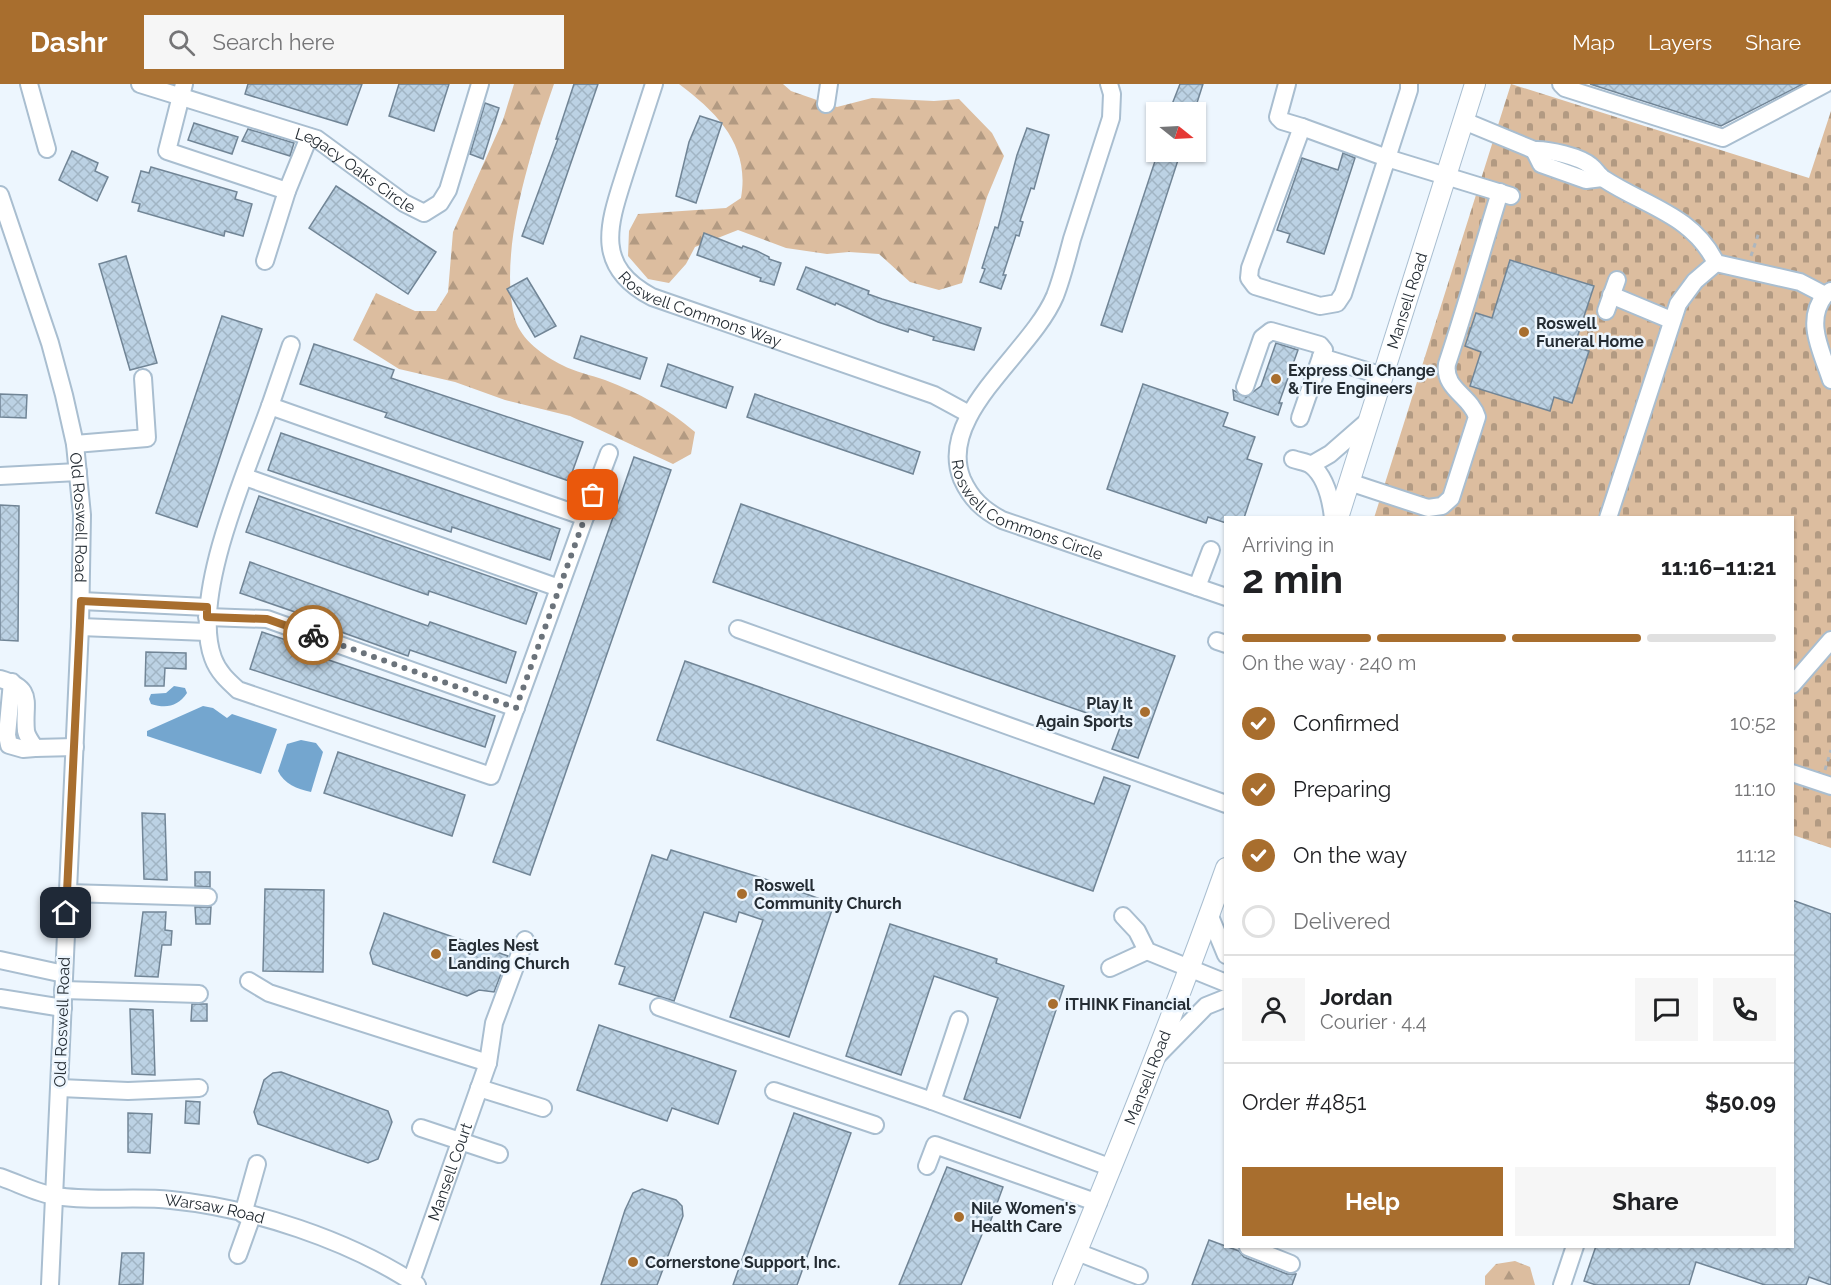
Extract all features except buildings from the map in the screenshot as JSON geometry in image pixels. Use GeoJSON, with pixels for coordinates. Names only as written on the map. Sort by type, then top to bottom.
{"type":"FeatureCollection","features":[{"type":"Feature","properties":{"kind":"main road","name":"Mansell Road"},"geometry":{"type":"LineString","coordinates":[[1337,516],[1476,84]]}},
{"type":"Feature","properties":{"kind":"main road","name":"Mansell Road"},"geometry":{"type":"LineString","coordinates":[[1063,1285],[1156,1057],[1224,873]]}},
{"type":"Feature","properties":{"kind":"street"},"geometry":{"type":"LineString","coordinates":[[29,84],[47,149]]}},
{"type":"Feature","properties":{"kind":"street","name":"Legacy Oaks Circle"},"geometry":{"type":"LineString","coordinates":[[140,84],[183,90],[317,139],[404,203],[423,213],[440,203],[448,190],[480,84]]}},
{"type":"Feature","properties":{"kind":"street","name":"Roswell Commons Way"},"geometry":{"type":"LineString","coordinates":[[654,84],[609,222],[612,254],[626,279],[652,297],[934,395],[969,414]]}},
{"type":"Feature","properties":{"kind":"street"},"geometry":{"type":"LineString","coordinates":[[826,104],[829,84]]}},
{"type":"Feature","properties":{"kind":"street","name":"Roswell Commons Circle"},"geometry":{"type":"LineString","coordinates":[[1109,84],[1112,94],[1111,118],[1054,297],[1037,329],[969,414],[958,440],[958,468],[968,493],[989,513],[1224,596]]}},
{"type":"Feature","properties":{"kind":"street"},"geometry":{"type":"LineString","coordinates":[[1287,84],[1278,117],[1282,121],[1387,158],[1505,194],[1482,247],[1479,268],[1447,364],[1448,381],[1475,408],[1478,417],[1451,498],[1443,506],[1428,508],[1349,482]]}},
{"type":"Feature","properties":{"kind":"street"},"geometry":{"type":"LineString","coordinates":[[1302,128],[1250,268],[1249,278],[1255,286],[1320,306],[1336,303],[1343,294],[1409,84]]}},
{"type":"Feature","properties":{"kind":"street"},"geometry":{"type":"LineString","coordinates":[[1561,84],[1565,88],[1631,111],[1723,138],[1825,84]]}},
{"type":"Feature","properties":{"kind":"street"},"geometry":{"type":"LineString","coordinates":[[183,90],[167,152],[287,191]]}},
{"type":"Feature","properties":{"kind":"street"},"geometry":{"type":"LineString","coordinates":[[1464,121],[1534,150],[1546,149],[1591,165],[1602,178],[1682,221],[1708,246],[1716,263]]}},
{"type":"Feature","properties":{"kind":"street"},"geometry":{"type":"LineString","coordinates":[[265,261],[287,191],[309,137]]}},
{"type":"Feature","properties":{"kind":"street","name":"Old Roswell Road"},"geometry":{"type":"LineString","coordinates":[[0,195],[50,343],[75,444],[82,515],[80,627],[50,1285]]}},
{"type":"Feature","properties":{"kind":"street"},"geometry":{"type":"LineString","coordinates":[[1716,263],[1800,282],[1828,293],[1819,301],[1813,322],[1831,380]]}},
{"type":"Feature","properties":{"kind":"street"},"geometry":{"type":"LineString","coordinates":[[1609,516],[1671,320],[1686,291],[1716,263]]}},
{"type":"Feature","properties":{"kind":"street"},"geometry":{"type":"LineString","coordinates":[[1611,295],[1671,320]]}},
{"type":"Feature","properties":{"kind":"street"},"geometry":{"type":"LineString","coordinates":[[1245,387],[1266,332],[1271,331],[1320,345],[1323,350],[1300,418]]}},
{"type":"Feature","properties":{"kind":"street"},"geometry":{"type":"LineString","coordinates":[[291,345],[215,564],[207,619],[213,659],[223,677],[238,690],[491,776],[609,453]]}},
{"type":"Feature","properties":{"kind":"street"},"geometry":{"type":"LineString","coordinates":[[1321,357],[1383,376]]}},
{"type":"Feature","properties":{"kind":"street"},"geometry":{"type":"LineString","coordinates":[[75,444],[147,438],[143,378]]}},
{"type":"Feature","properties":{"kind":"street"},"geometry":{"type":"LineString","coordinates":[[270,406],[585,517]]}},
{"type":"Feature","properties":{"kind":"street"},"geometry":{"type":"LineString","coordinates":[[1313,467],[1369,420]]}},
{"type":"Feature","properties":{"kind":"street"},"geometry":{"type":"LineString","coordinates":[[1293,459],[1313,467],[1331,499],[1335,516]]}},
{"type":"Feature","properties":{"kind":"street"},"geometry":{"type":"LineString","coordinates":[[0,476],[78,472]]}},
{"type":"Feature","properties":{"kind":"street"},"geometry":{"type":"LineString","coordinates":[[244,477],[559,588]]}},
{"type":"Feature","properties":{"kind":"street"},"geometry":{"type":"LineString","coordinates":[[1197,587],[1211,550]]}},
{"type":"Feature","properties":{"kind":"street"},"geometry":{"type":"LineString","coordinates":[[81,601],[167,605],[207,619]]}},
{"type":"Feature","properties":{"kind":"street"},"geometry":{"type":"LineString","coordinates":[[166,630],[167,605]]}},
{"type":"Feature","properties":{"kind":"street"},"geometry":{"type":"LineString","coordinates":[[80,627],[166,630],[207,619],[267,619],[516,708]]}},
{"type":"Feature","properties":{"kind":"street"},"geometry":{"type":"LineString","coordinates":[[738,629],[1224,803]]}},
{"type":"Feature","properties":{"kind":"street"},"geometry":{"type":"LineString","coordinates":[[1794,683],[1831,640]]}},
{"type":"Feature","properties":{"kind":"street"},"geometry":{"type":"LineString","coordinates":[[6,680],[22,689],[26,698],[26,733],[35,748],[75,747]]}},
{"type":"Feature","properties":{"kind":"street"},"geometry":{"type":"LineString","coordinates":[[1794,774],[1831,786]]}},
{"type":"Feature","properties":{"kind":"street"},"geometry":{"type":"LineString","coordinates":[[67,893],[208,897]]}},
{"type":"Feature","properties":{"kind":"street"},"geometry":{"type":"LineString","coordinates":[[1209,914],[1224,950]]}},
{"type":"Feature","properties":{"kind":"street"},"geometry":{"type":"LineString","coordinates":[[1123,916],[1137,931],[1147,951],[1224,982]]}},
{"type":"Feature","properties":{"kind":"street","name":"Mansell Court"},"geometry":{"type":"LineString","coordinates":[[414,1283],[488,1063],[495,1023],[525,940]]}},
{"type":"Feature","properties":{"kind":"street"},"geometry":{"type":"LineString","coordinates":[[1110,968],[1147,951]]}},
{"type":"Feature","properties":{"kind":"street"},"geometry":{"type":"LineString","coordinates":[[0,960],[64,982],[199,994]]}},
{"type":"Feature","properties":{"kind":"street"},"geometry":{"type":"LineString","coordinates":[[249,981],[269,993],[488,1063]]}},
{"type":"Feature","properties":{"kind":"street"},"geometry":{"type":"LineString","coordinates":[[0,998],[63,1008]]}},
{"type":"Feature","properties":{"kind":"street"},"geometry":{"type":"LineString","coordinates":[[1156,1057],[1206,1006],[1224,999]]}},
{"type":"Feature","properties":{"kind":"street"},"geometry":{"type":"LineString","coordinates":[[658,1007],[932,1101],[1112,1168]]}},
{"type":"Feature","properties":{"kind":"street"},"geometry":{"type":"LineString","coordinates":[[932,1101],[959,1020]]}},
{"type":"Feature","properties":{"kind":"street"},"geometry":{"type":"LineString","coordinates":[[60,1088],[128,1091],[199,1088]]}},
{"type":"Feature","properties":{"kind":"street"},"geometry":{"type":"LineString","coordinates":[[479,1088],[543,1108]]}},
{"type":"Feature","properties":{"kind":"street"},"geometry":{"type":"LineString","coordinates":[[774,1091],[874,1125]]}},
{"type":"Feature","properties":{"kind":"street"},"geometry":{"type":"LineString","coordinates":[[421,1128],[499,1154]]}},
{"type":"Feature","properties":{"kind":"street"},"geometry":{"type":"LineString","coordinates":[[927,1166],[935,1145],[1098,1203]]}},
{"type":"Feature","properties":{"kind":"street"},"geometry":{"type":"LineString","coordinates":[[238,1255],[257,1164]]}},
{"type":"Feature","properties":{"kind":"street","name":"Warsaw Road"},"geometry":{"type":"LineString","coordinates":[[0,1177],[55,1196],[172,1200],[247,1215],[328,1240],[414,1283]]}},
{"type":"Feature","properties":{"kind":"street"},"geometry":{"type":"LineString","coordinates":[[1248,1248],[1292,1264]]}},
{"type":"Feature","properties":{"kind":"street"},"geometry":{"type":"LineString","coordinates":[[1562,1285],[1574,1248]]}},
{"type":"Feature","properties":{"kind":"street"},"geometry":{"type":"LineString","coordinates":[[1077,1252],[1139,1276]]}},
{"type":"Feature","properties":{"kind":"path"},"geometry":{"type":"LineString","coordinates":[[1746,269],[1759,232]]}},
{"type":"Feature","properties":{"kind":"green space"},"geometry":{"type":"Polygon","coordinates":[[[514,84],[554,84],[527,169],[514,232],[510,263],[511,293],[518,327],[534,346],[555,361],[572,370],[605,380],[641,396],[663,408],[695,432],[691,454],[673,464],[570,416],[505,400],[455,382],[399,369],[353,340],[376,293],[415,311],[436,311],[448,292],[453,232],[503,120],[514,84]]]}},
{"type":"Feature","properties":{"kind":"green space"},"geometry":{"type":"Polygon","coordinates":[[[679,84],[783,84],[791,91],[837,107],[872,98],[934,101],[959,99],[992,133],[1004,156],[987,197],[962,283],[939,290],[910,282],[879,254],[849,252],[827,254],[786,248],[738,230],[695,247],[686,264],[669,283],[648,279],[628,256],[629,231],[638,214],[726,208],[741,198],[743,179],[736,147],[719,120],[694,95],[679,84]]]}},
{"type":"Feature","properties":{"kind":"green space"},"geometry":{"type":"Polygon","coordinates":[[[1511,84],[1809,178],[1831,111],[1831,848],[1794,835],[1794,516],[1375,516],[1511,84]]]}},
{"type":"Feature","properties":{"kind":"green space"},"geometry":{"type":"Polygon","coordinates":[[[1515,1261],[1530,1267],[1535,1285],[1485,1285],[1485,1276],[1496,1264],[1515,1261]]]}},
{"type":"Feature","properties":{"kind":"water"},"geometry":{"type":"Polygon","coordinates":[[[174,686],[185,688],[187,693],[180,701],[167,706],[151,704],[149,699],[151,694],[166,693],[174,686]]]}},
{"type":"Feature","properties":{"kind":"water"},"geometry":{"type":"Polygon","coordinates":[[[203,706],[213,708],[227,718],[232,714],[277,729],[261,774],[147,736],[147,731],[203,706]]]}},
{"type":"Feature","properties":{"kind":"water"},"geometry":{"type":"Polygon","coordinates":[[[301,740],[316,743],[323,752],[311,792],[292,785],[278,771],[287,744],[301,740]]]}},
{"type":"Feature","properties":{"kind":"way so far"},"geometry":{"type":"LineString","coordinates":[[313,635],[516,708],[593,495]]}},
{"type":"Feature","properties":{"kind":"place","name":"Roswell Funeral Home"},"geometry":{"type":"Point","coordinates":[1524,332]}},
{"type":"Feature","properties":{"kind":"place","name":"Express Oil Change & Tire Engineers"},"geometry":{"type":"Point","coordinates":[1276,379]}},
{"type":"Feature","properties":{"kind":"place","name":"Play It Again Sports"},"geometry":{"type":"Point","coordinates":[1145,712]}},
{"type":"Feature","properties":{"kind":"place","name":"Roswell Community Church"},"geometry":{"type":"Point","coordinates":[742,894]}},
{"type":"Feature","properties":{"kind":"place","name":"Eagles Nest Landing Church"},"geometry":{"type":"Point","coordinates":[436,954]}},
{"type":"Feature","properties":{"kind":"place","name":"iTHINK Financial"},"geometry":{"type":"Point","coordinates":[1053,1004]}},
{"type":"Feature","properties":{"kind":"place","name":"Nile Women's Health Care"},"geometry":{"type":"Point","coordinates":[959,1217]}},
{"type":"Feature","properties":{"kind":"place","name":"Cornerstone Support, Inc."},"geometry":{"type":"Point","coordinates":[633,1262]}},
{"type":"Feature","properties":{"kind":"route"},"geometry":{"type":"LineString","coordinates":[[66,913],[81,601],[207,607],[207,617],[267,619],[313,635]]}}]}
